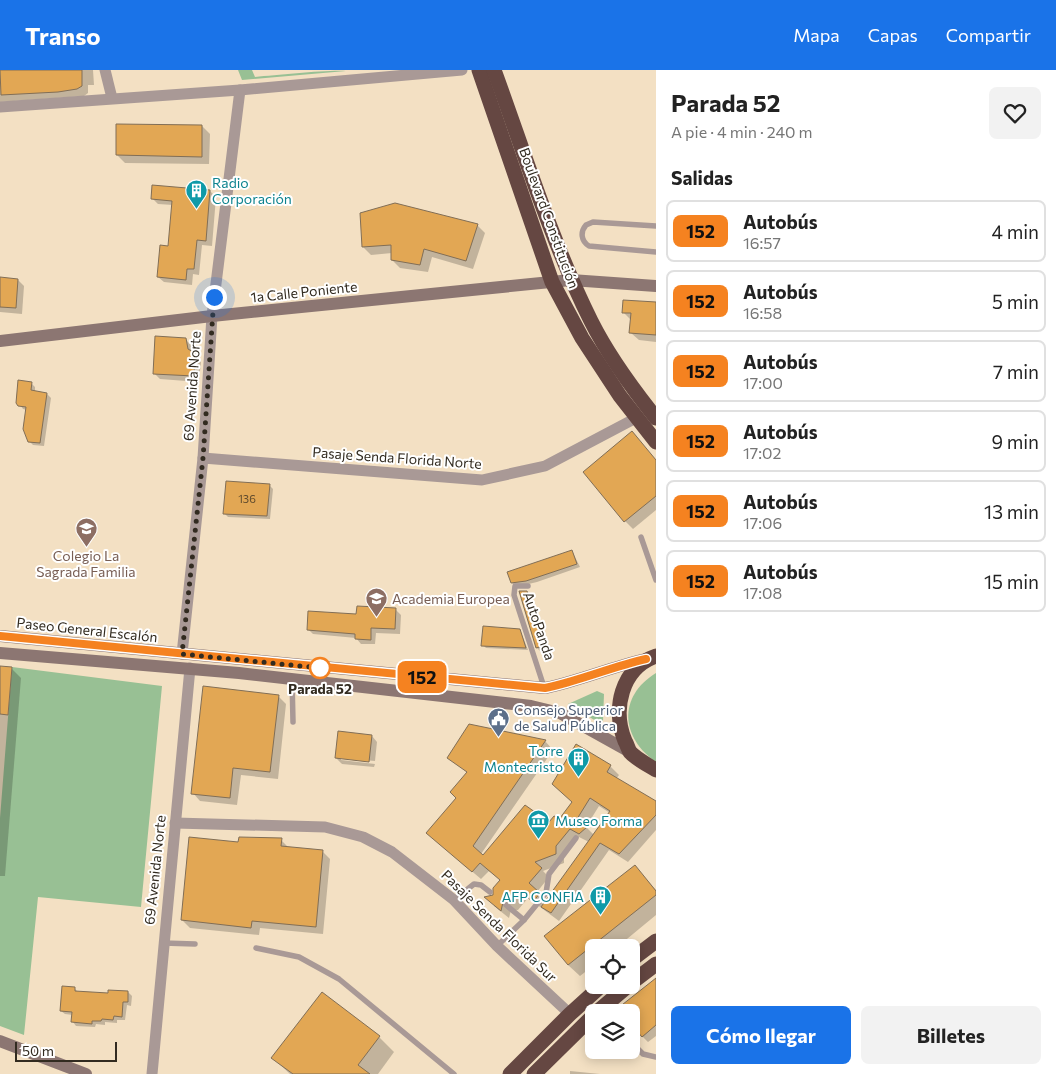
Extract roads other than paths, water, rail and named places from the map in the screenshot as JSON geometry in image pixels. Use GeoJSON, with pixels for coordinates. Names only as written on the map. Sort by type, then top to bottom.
{"type":"FeatureCollection","features":[{"type":"Feature","properties":{"kind":"highway","name":"Boulevard Constitución"},"geometry":{"type":"LineString","coordinates":[[479,70],[552,282],[582,338],[636,418],[656,442]]}},
{"type":"Feature","properties":{"kind":"highway","name":"Boulevard Constitución"},"geometry":{"type":"LineString","coordinates":[[494,70],[571,280],[591,322],[620,369],[656,418]]}},
{"type":"Feature","properties":{"kind":"highway"},"geometry":{"type":"LineString","coordinates":[[651,658],[629,675],[621,694],[618,716],[621,732],[630,752],[656,770]]}},
{"type":"Feature","properties":{"kind":"highway"},"geometry":{"type":"LineString","coordinates":[[640,953],[656,941]]}},
{"type":"Feature","properties":{"kind":"highway"},"geometry":{"type":"LineString","coordinates":[[640,976],[656,964]]}},
{"type":"Feature","properties":{"kind":"highway"},"geometry":{"type":"LineString","coordinates":[[510,1074],[592,994]]}},
{"type":"Feature","properties":{"kind":"highway"},"geometry":{"type":"LineString","coordinates":[[607,1004],[619,994]]}},
{"type":"Feature","properties":{"kind":"highway"},"geometry":{"type":"LineString","coordinates":[[534,1074],[585,1025]]}},
{"type":"Feature","properties":{"kind":"main road","name":"1a Calle Poniente"},"geometry":{"type":"LineString","coordinates":[[0,341],[212,316],[571,280]]}},
{"type":"Feature","properties":{"kind":"main road"},"geometry":{"type":"LineString","coordinates":[[571,280],[656,286]]}},
{"type":"Feature","properties":{"kind":"main road","name":"Paseo General Escalón"},"geometry":{"type":"LineString","coordinates":[[0,636],[545,688],[569,684],[616,666],[651,658]]}},
{"type":"Feature","properties":{"kind":"main road","name":"Paseo General Escalón"},"geometry":{"type":"LineString","coordinates":[[4,656],[190,668],[546,708],[570,718],[630,752]]}},
{"type":"Feature","properties":{"kind":"main road"},"geometry":{"type":"LineString","coordinates":[[0,1041],[86,1074]]}},
{"type":"Feature","properties":{"kind":"street"},"geometry":{"type":"LineString","coordinates":[[105,70],[112,98]]}},
{"type":"Feature","properties":{"kind":"street"},"geometry":{"type":"LineString","coordinates":[[0,107],[240,90],[462,70]]}},
{"type":"Feature","properties":{"kind":"street","name":"69 Avenida Norte"},"geometry":{"type":"LineString","coordinates":[[182,654],[203,458],[212,316],[240,90]]}},
{"type":"Feature","properties":{"kind":"street","name":"Pasaje Senda Florida Norte"},"geometry":{"type":"LineString","coordinates":[[203,458],[482,480],[545,466],[636,418]]}},
{"type":"Feature","properties":{"kind":"street","name":"69 Avenida Norte"},"geometry":{"type":"LineString","coordinates":[[152,1074],[190,668]]}},
{"type":"Feature","properties":{"kind":"street","name":"Pasaje Senda Florida Sur"},"geometry":{"type":"LineString","coordinates":[[175,824],[325,827],[363,837],[392,852],[454,900],[498,946],[570,1014]]}},
{"type":"Feature","properties":{"kind":"lane"},"geometry":{"type":"LineString","coordinates":[[656,226],[593,222],[586,225],[582,234],[583,240],[589,246],[656,252]]}},
{"type":"Feature","properties":{"kind":"lane"},"geometry":{"type":"LineString","coordinates":[[641,537],[656,580]]}},
{"type":"Feature","properties":{"kind":"lane","name":"AutoPanda"},"geometry":{"type":"LineString","coordinates":[[528,586],[518,585],[513,588],[513,592],[540,667],[545,688]]}},
{"type":"Feature","properties":{"kind":"lane"},"geometry":{"type":"LineString","coordinates":[[292,678],[293,722]]}},
{"type":"Feature","properties":{"kind":"lane"},"geometry":{"type":"LineString","coordinates":[[498,946],[524,920],[546,893],[549,874],[576,838]]}},
{"type":"Feature","properties":{"kind":"lane"},"geometry":{"type":"LineString","coordinates":[[454,900],[474,884],[481,885],[490,892]]}},
{"type":"Feature","properties":{"kind":"lane"},"geometry":{"type":"LineString","coordinates":[[506,905],[524,920]]}},
{"type":"Feature","properties":{"kind":"lane"},"geometry":{"type":"LineString","coordinates":[[163,943],[195,944]]}},
{"type":"Feature","properties":{"kind":"lane"},"geometry":{"type":"LineString","coordinates":[[256,948],[299,957],[339,979],[454,1074]]}},
{"type":"Feature","properties":{"kind":"lane"},"geometry":{"type":"LineString","coordinates":[[640,1051],[643,1054],[656,1057]]}},
{"type":"Feature","properties":{"kind":"place","name":"Radio Corporación"},"geometry":{"type":"Point","coordinates":[196,210]}},
{"type":"Feature","properties":{"kind":"place","name":"Colegio La Sagrada Familia"},"geometry":{"type":"Point","coordinates":[86,547]}},
{"type":"Feature","properties":{"kind":"place","name":"Academia Europea"},"geometry":{"type":"Point","coordinates":[376,618]}},
{"type":"Feature","properties":{"kind":"place","name":"Parada 52"},"geometry":{"type":"Point","coordinates":[320,668]}},
{"type":"Feature","properties":{"kind":"place","name":"Consejo Superior de Salud Pública"},"geometry":{"type":"Point","coordinates":[498,737]}},
{"type":"Feature","properties":{"kind":"place","name":"Torre Montecristo"},"geometry":{"type":"Point","coordinates":[579,778]}},
{"type":"Feature","properties":{"kind":"place","name":"Museo Forma"},"geometry":{"type":"Point","coordinates":[539,840]}},
{"type":"Feature","properties":{"kind":"place","name":"AFP CONFIA"},"geometry":{"type":"Point","coordinates":[600,916]}}]}
